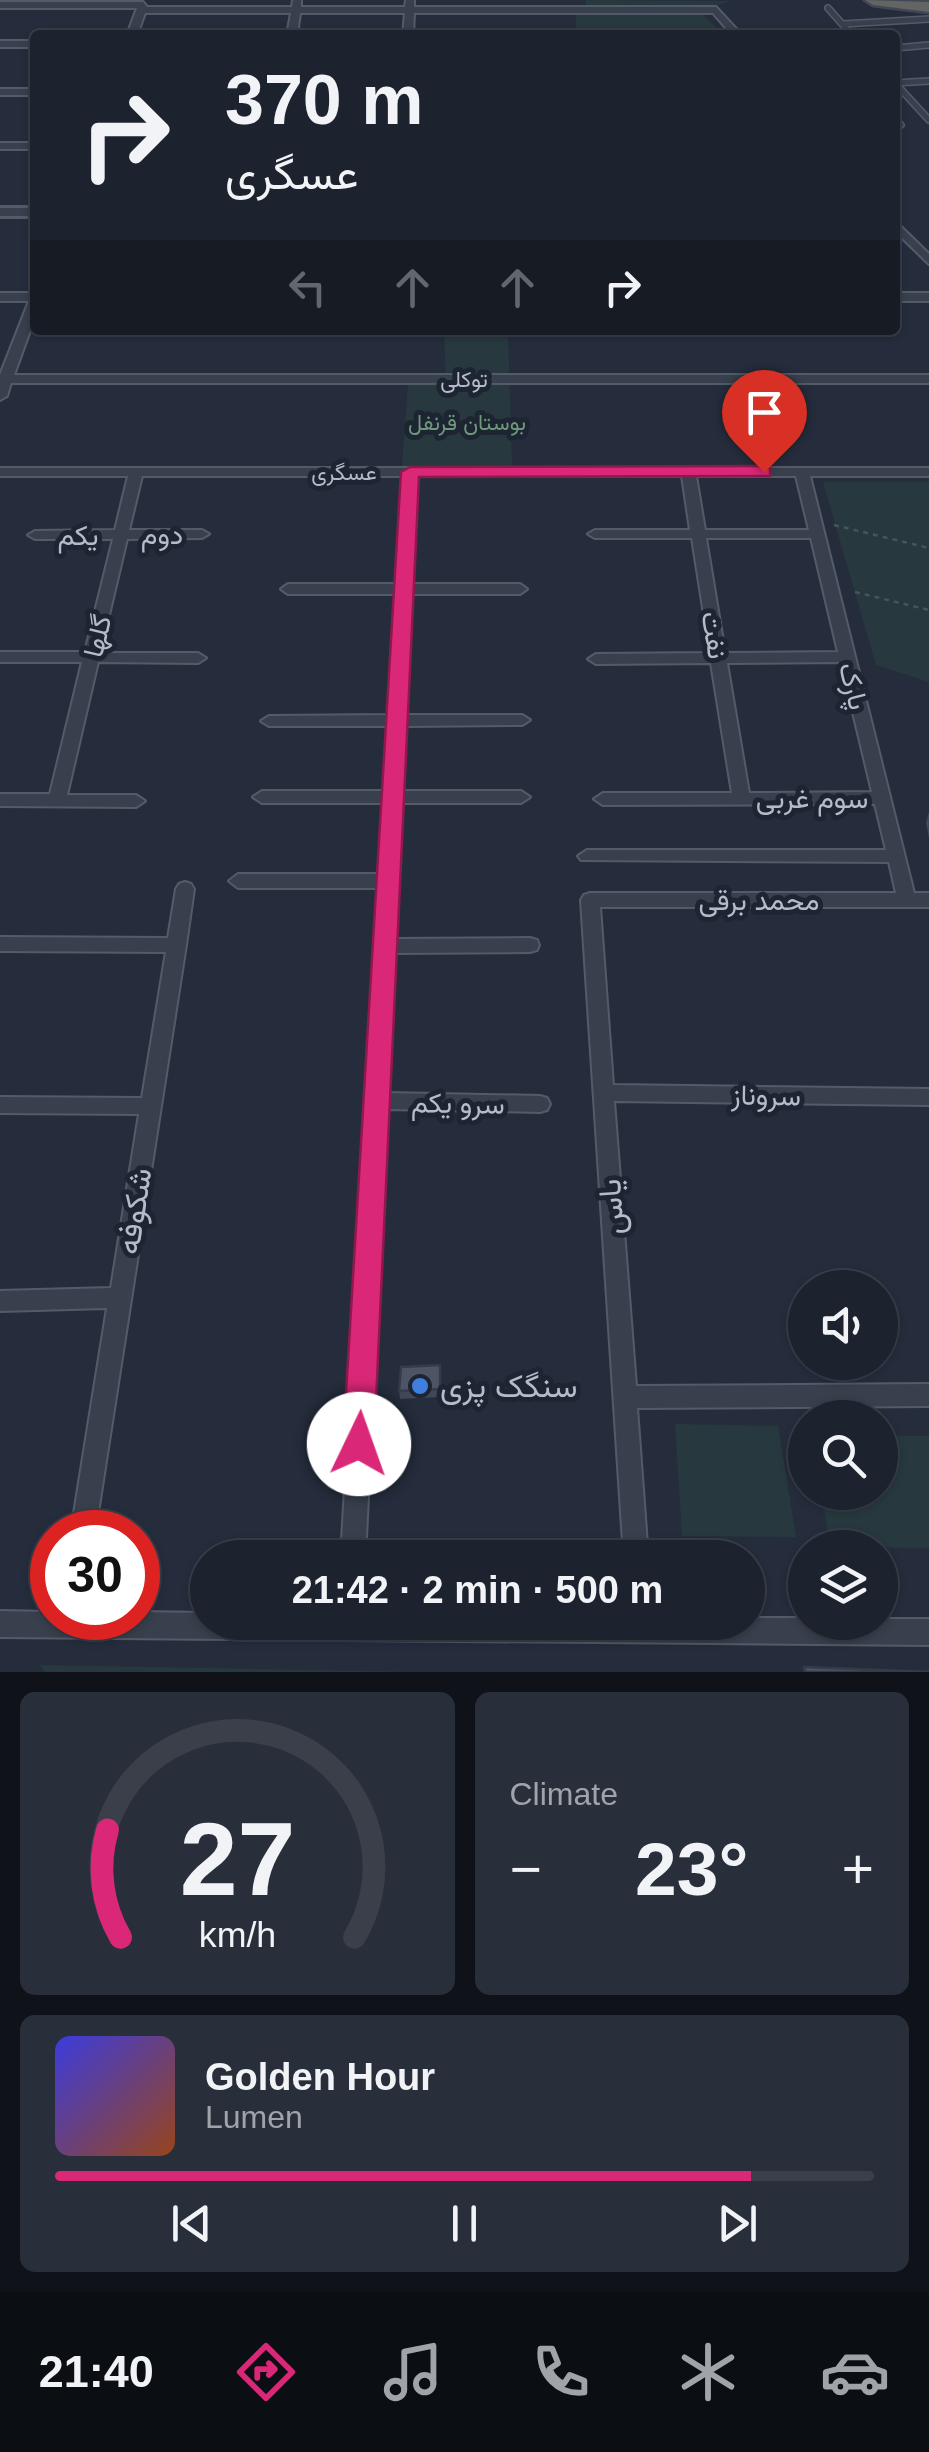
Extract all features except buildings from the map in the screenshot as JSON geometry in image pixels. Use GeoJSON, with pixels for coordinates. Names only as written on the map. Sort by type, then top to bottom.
{"type":"FeatureCollection","features":[{"type":"Feature","properties":{"kind":"highway"},"geometry":{"type":"LineString","coordinates":[[873,0],[929,7]]}},
{"type":"Feature","properties":{"kind":"street"},"geometry":{"type":"LineString","coordinates":[[0,5],[716,10],[733,30]]}},
{"type":"Feature","properties":{"kind":"street"},"geometry":{"type":"LineString","coordinates":[[293,30],[297,5]]}},
{"type":"Feature","properties":{"kind":"street"},"geometry":{"type":"LineString","coordinates":[[408,30],[409,5]]}},
{"type":"Feature","properties":{"kind":"street"},"geometry":{"type":"LineString","coordinates":[[134,30],[142,8]]}},
{"type":"Feature","properties":{"kind":"street"},"geometry":{"type":"LineString","coordinates":[[0,44],[30,44]]}},
{"type":"Feature","properties":{"kind":"street"},"geometry":{"type":"LineString","coordinates":[[0,92],[30,92]]}},
{"type":"Feature","properties":{"kind":"street"},"geometry":{"type":"LineString","coordinates":[[0,146],[30,146]]}},
{"type":"Feature","properties":{"kind":"street"},"geometry":{"type":"LineString","coordinates":[[0,212],[30,212]]}},
{"type":"Feature","properties":{"kind":"street"},"geometry":{"type":"LineString","coordinates":[[0,224],[30,224]]}},
{"type":"Feature","properties":{"kind":"street"},"geometry":{"type":"LineString","coordinates":[[900,229],[929,261]]}},
{"type":"Feature","properties":{"kind":"street"},"geometry":{"type":"LineString","coordinates":[[0,297],[30,299]]}},
{"type":"Feature","properties":{"kind":"street"},"geometry":{"type":"LineString","coordinates":[[900,297],[929,297]]}},
{"type":"Feature","properties":{"kind":"street"},"geometry":{"type":"LineString","coordinates":[[0,396],[30,312]]}},
{"type":"Feature","properties":{"kind":"street","name":"توکلی"},"geometry":{"type":"LineString","coordinates":[[3,379],[929,379]]}},
{"type":"Feature","properties":{"kind":"street","name":"عسگری"},"geometry":{"type":"LineString","coordinates":[[0,472],[929,472]]}},
{"type":"Feature","properties":{"kind":"street","name":"گلها"},"geometry":{"type":"LineString","coordinates":[[57,801],[136,472]]}},
{"type":"Feature","properties":{"kind":"street"},"geometry":{"type":"LineString","coordinates":[[354,1540],[410,472]]}},
{"type":"Feature","properties":{"kind":"street","name":"نفت"},"geometry":{"type":"LineString","coordinates":[[688,472],[742,798]]}},
{"type":"Feature","properties":{"kind":"street","name":"پارک"},"geometry":{"type":"LineString","coordinates":[[802,472],[907,900]]}},
{"type":"Feature","properties":{"kind":"street","name":"دوم"},"geometry":{"type":"LineString","coordinates":[[121,534],[202,534]]}},
{"type":"Feature","properties":{"kind":"street","name":"یکم"},"geometry":{"type":"LineString","coordinates":[[35,535],[121,534]]}},
{"type":"Feature","properties":{"kind":"street"},"geometry":{"type":"LineString","coordinates":[[596,534],[817,534]]}},
{"type":"Feature","properties":{"kind":"street"},"geometry":{"type":"LineString","coordinates":[[288,588],[520,589]]}},
{"type":"Feature","properties":{"kind":"street"},"geometry":{"type":"LineString","coordinates":[[0,657],[198,658]]}},
{"type":"Feature","properties":{"kind":"street"},"geometry":{"type":"LineString","coordinates":[[596,659],[848,658]]}},
{"type":"Feature","properties":{"kind":"street"},"geometry":{"type":"LineString","coordinates":[[269,721],[522,720]]}},
{"type":"Feature","properties":{"kind":"street"},"geometry":{"type":"LineString","coordinates":[[262,797],[521,797]]}},
{"type":"Feature","properties":{"kind":"street","name":"سوم غربی"},"geometry":{"type":"LineString","coordinates":[[603,798],[882,798]]}},
{"type":"Feature","properties":{"kind":"street"},"geometry":{"type":"LineString","coordinates":[[0,800],[136,801]]}},
{"type":"Feature","properties":{"kind":"street","name":"محمد برقی"},"geometry":{"type":"LineString","coordinates":[[587,856],[897,856]]}},
{"type":"Feature","properties":{"kind":"street"},"geometry":{"type":"LineString","coordinates":[[238,881],[388,881]]}},
{"type":"Feature","properties":{"kind":"street","name":"شکوفه"},"geometry":{"type":"LineString","coordinates":[[86,1510],[186,889]]}},
{"type":"Feature","properties":{"kind":"street","name":"محمد برقی"},"geometry":{"type":"LineString","coordinates":[[590,900],[929,900]]}},
{"type":"Feature","properties":{"kind":"street","name":"یاس"},"geometry":{"type":"LineString","coordinates":[[590,900],[635,1540]]}},
{"type":"Feature","properties":{"kind":"street"},"geometry":{"type":"LineString","coordinates":[[0,944],[176,945]]}},
{"type":"Feature","properties":{"kind":"street"},"geometry":{"type":"LineString","coordinates":[[385,946],[530,945]]}},
{"type":"Feature","properties":{"kind":"street","name":"سروناز"},"geometry":{"type":"LineString","coordinates":[[603,1093],[929,1097]]}},
{"type":"Feature","properties":{"kind":"street","name":"سرو یکم"},"geometry":{"type":"LineString","coordinates":[[377,1101],[540,1104]]}},
{"type":"Feature","properties":{"kind":"street"},"geometry":{"type":"LineString","coordinates":[[0,1105],[151,1106]]}},
{"type":"Feature","properties":{"kind":"street"},"geometry":{"type":"LineString","coordinates":[[0,1301],[120,1298]]}},
{"type":"Feature","properties":{"kind":"street"},"geometry":{"type":"LineString","coordinates":[[624,1397],[929,1395]]}},
{"type":"Feature","properties":{"kind":"street"},"geometry":{"type":"LineString","coordinates":[[160,1621],[190,1622]]}},
{"type":"Feature","properties":{"kind":"street"},"geometry":{"type":"LineString","coordinates":[[0,1624],[30,1622]]}},
{"type":"Feature","properties":{"kind":"street"},"geometry":{"type":"LineString","coordinates":[[765,1629],[929,1632]]}},
{"type":"Feature","properties":{"kind":"lane"},"geometry":{"type":"LineString","coordinates":[[828,8],[847,30]]}},
{"type":"Feature","properties":{"kind":"lane"},"geometry":{"type":"LineString","coordinates":[[842,24],[929,19]]}},
{"type":"Feature","properties":{"kind":"lane"},"geometry":{"type":"LineString","coordinates":[[900,48],[929,45]]}},
{"type":"Feature","properties":{"kind":"lane"},"geometry":{"type":"LineString","coordinates":[[900,83],[929,80]]}},
{"type":"Feature","properties":{"kind":"lane"},"geometry":{"type":"LineString","coordinates":[[900,88],[929,120]]}},
{"type":"Feature","properties":{"kind":"path"},"geometry":{"type":"LineString","coordinates":[[812,514],[836,526],[929,548]]}},
{"type":"Feature","properties":{"kind":"path"},"geometry":{"type":"LineString","coordinates":[[855,592],[929,610]]}},
{"type":"Feature","properties":{"kind":"green space"},"geometry":{"type":"Polygon","coordinates":[[[585,0],[732,1],[702,9],[587,9],[585,0]]]}},
{"type":"Feature","properties":{"kind":"green space"},"geometry":{"type":"Polygon","coordinates":[[[576,15],[703,15],[719,30],[576,30],[576,15]]]}},
{"type":"Feature","properties":{"kind":"green space","name":"بوستان قرنفل"},"geometry":{"type":"Polygon","coordinates":[[[444,335],[508,335],[512,466],[402,466],[408,385],[446,384],[444,335]]]}},
{"type":"Feature","properties":{"kind":"green space"},"geometry":{"type":"Polygon","coordinates":[[[823,482],[929,482],[929,682],[876,665],[823,482]]]}},
{"type":"Feature","properties":{"kind":"green space"},"geometry":{"type":"Polygon","coordinates":[[[675,1424],[778,1426],[788,1510],[792,1510],[795,1530],[788,1530],[788,1537],[682,1536],[675,1424]]]}},
{"type":"Feature","properties":{"kind":"green space"},"geometry":{"type":"Polygon","coordinates":[[[898,1436],[929,1436],[929,1548],[898,1548],[898,1530],[827,1530],[825,1510],[898,1510],[898,1436]]]}},
{"type":"Feature","properties":{"kind":"green space"},"geometry":{"type":"Polygon","coordinates":[[[40,1665],[417,1672],[45,1672],[40,1665]]]}},
{"type":"Feature","properties":{"kind":"place","name":"سنگک پزی"},"geometry":{"type":"Point","coordinates":[420,1386]}},
{"type":"Feature","properties":{"kind":"route"},"geometry":{"type":"LineString","coordinates":[[359,1444],[410,472],[764,472]]}}]}
